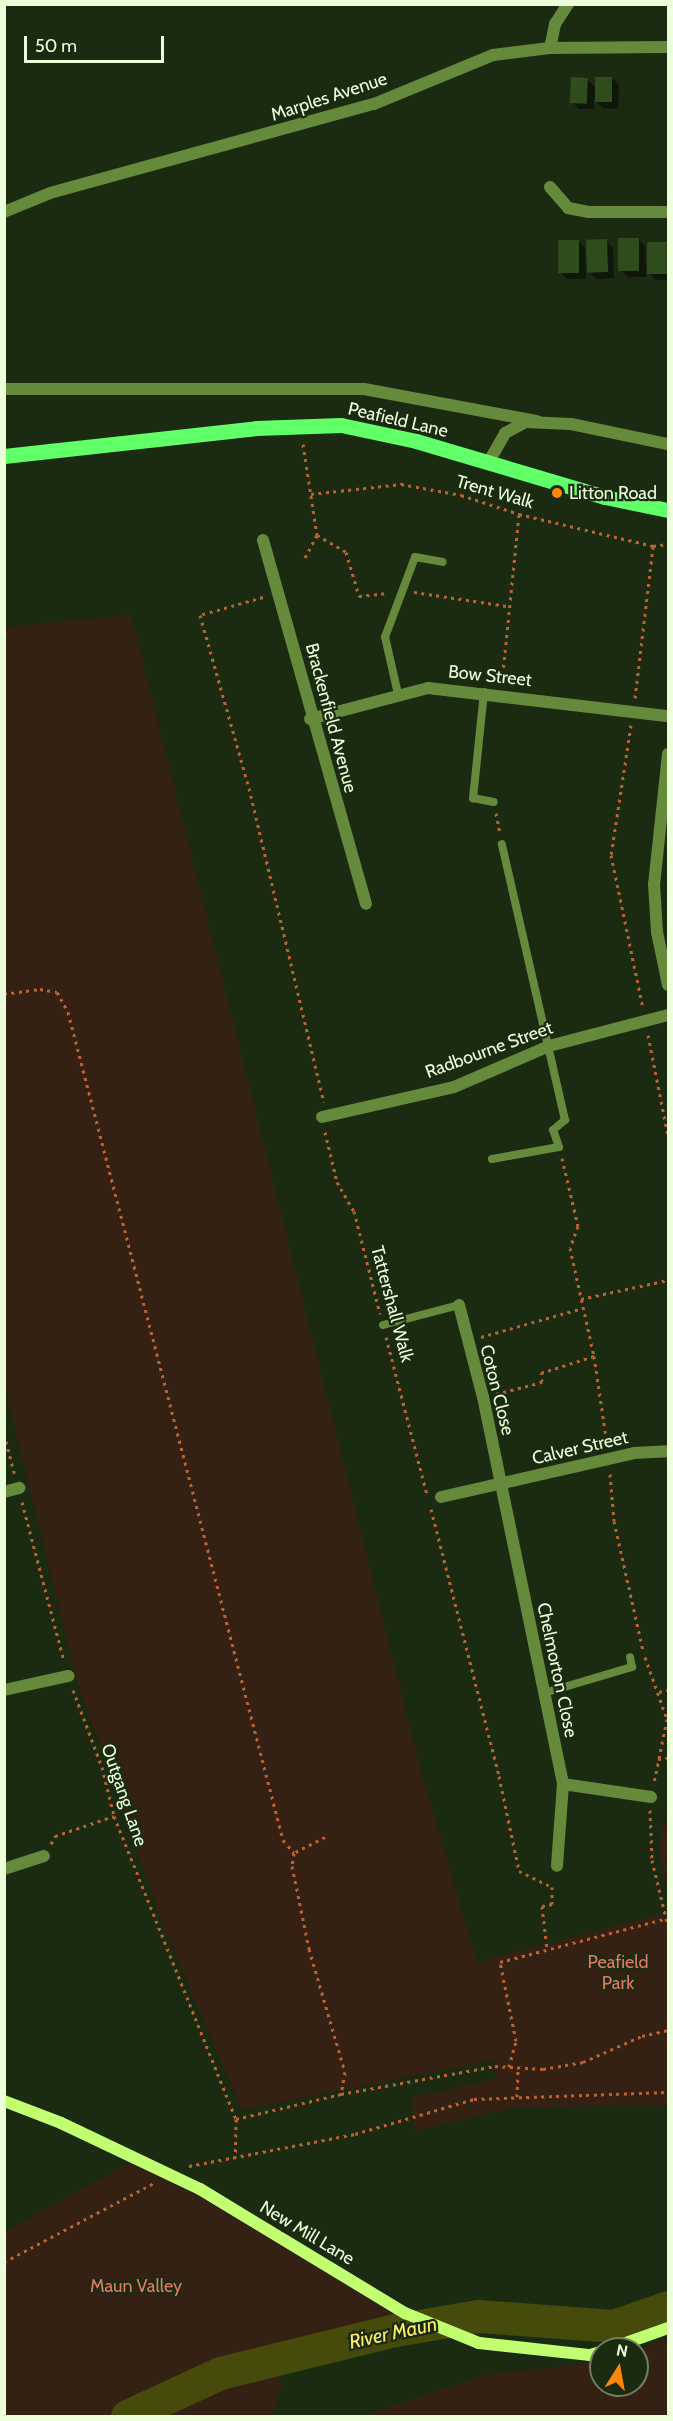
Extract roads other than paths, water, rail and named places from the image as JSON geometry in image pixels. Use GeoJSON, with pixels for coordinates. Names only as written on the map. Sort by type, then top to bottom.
{"type":"FeatureCollection","features":[{"type":"Feature","properties":{"kind":"main road","name":"Peafield Lane"},"geometry":{"type":"LineString","coordinates":[[4,456],[300,424],[375,431],[605,497],[669,510]]}},
{"type":"Feature","properties":{"kind":"street"},"geometry":{"type":"LineString","coordinates":[[550,48],[555,24],[568,4]]}},
{"type":"Feature","properties":{"kind":"street","name":"Marples Avenue"},"geometry":{"type":"LineString","coordinates":[[4,212],[50,193],[374,104],[493,55],[550,48],[669,47]]}},
{"type":"Feature","properties":{"kind":"street"},"geometry":{"type":"LineString","coordinates":[[550,187],[568,208],[590,213],[669,212]]}},
{"type":"Feature","properties":{"kind":"street"},"geometry":{"type":"LineString","coordinates":[[4,389],[364,389],[669,444]]}},
{"type":"Feature","properties":{"kind":"street"},"geometry":{"type":"LineString","coordinates":[[488,463],[505,433],[515,425],[537,421]]}},
{"type":"Feature","properties":{"kind":"street","name":"Brackenfield Avenue"},"geometry":{"type":"LineString","coordinates":[[263,540],[310,719],[366,904]]}},
{"type":"Feature","properties":{"kind":"street","name":"Bow Street"},"geometry":{"type":"LineString","coordinates":[[310,719],[398,694],[428,688],[502,694],[669,716]]}},
{"type":"Feature","properties":{"kind":"street"},"geometry":{"type":"LineString","coordinates":[[669,754],[666,805],[654,884],[657,932],[669,985]]}},
{"type":"Feature","properties":{"kind":"street","name":"Radbourne Street"},"geometry":{"type":"LineString","coordinates":[[325,1117],[454,1087],[549,1046],[669,1015]]}},
{"type":"Feature","properties":{"kind":"street","name":"Coton Close"},"geometry":{"type":"LineString","coordinates":[[459,1305],[483,1397],[500,1484]]}},
{"type":"Feature","properties":{"kind":"street","name":"Calver Street"},"geometry":{"type":"LineString","coordinates":[[441,1497],[609,1459],[669,1451]]}},
{"type":"Feature","properties":{"kind":"street","name":"Chelmorton Close"},"geometry":{"type":"LineString","coordinates":[[500,1484],[563,1784],[557,1866]]}},
{"type":"Feature","properties":{"kind":"street"},"geometry":{"type":"LineString","coordinates":[[4,1492],[19,1488]]}},
{"type":"Feature","properties":{"kind":"street"},"geometry":{"type":"LineString","coordinates":[[4,1690],[68,1676]]}},
{"type":"Feature","properties":{"kind":"street"},"geometry":{"type":"LineString","coordinates":[[563,1784],[651,1797]]}},
{"type":"Feature","properties":{"kind":"street"},"geometry":{"type":"LineString","coordinates":[[4,1869],[44,1856]]}},
{"type":"Feature","properties":{"kind":"street","name":"New Mill Lane"},"geometry":{"type":"LineString","coordinates":[[4,2102],[61,2123],[200,2189],[405,2313],[479,2343],[589,2355]]}},
{"type":"Feature","properties":{"kind":"street"},"geometry":{"type":"LineString","coordinates":[[643,2337],[669,2328]]}},
{"type":"Feature","properties":{"kind":"lane"},"geometry":{"type":"LineString","coordinates":[[398,694],[385,637],[415,557],[443,562]]}},
{"type":"Feature","properties":{"kind":"lane"},"geometry":{"type":"LineString","coordinates":[[484,692],[472,798],[494,802]]}},
{"type":"Feature","properties":{"kind":"lane"},"geometry":{"type":"LineString","coordinates":[[492,1159],[559,1147],[553,1130],[565,1120],[502,844]]}},
{"type":"Feature","properties":{"kind":"lane"},"geometry":{"type":"LineString","coordinates":[[383,1325],[459,1305]]}},
{"type":"Feature","properties":{"kind":"lane"},"geometry":{"type":"LineString","coordinates":[[544,1693],[632,1667],[630,1657]]}},
{"type":"Feature","properties":{"kind":"waterway","name":"River Maun"},"geometry":{"type":"LineString","coordinates":[[127,2416],[220,2373],[395,2330],[478,2316],[613,2326],[668,2307]]}},
{"type":"Feature","properties":{"kind":"place","name":"Litton Road"},"geometry":{"type":"Point","coordinates":[557,493]}},
{"type":"Feature","properties":{"kind":"park label","name":"Peafield Park"},"geometry":{"type":"Point","coordinates":[618,1973]}},
{"type":"Feature","properties":{"kind":"park label","name":"Maun Valley"},"geometry":{"type":"Point","coordinates":[136,2286]}}]}
